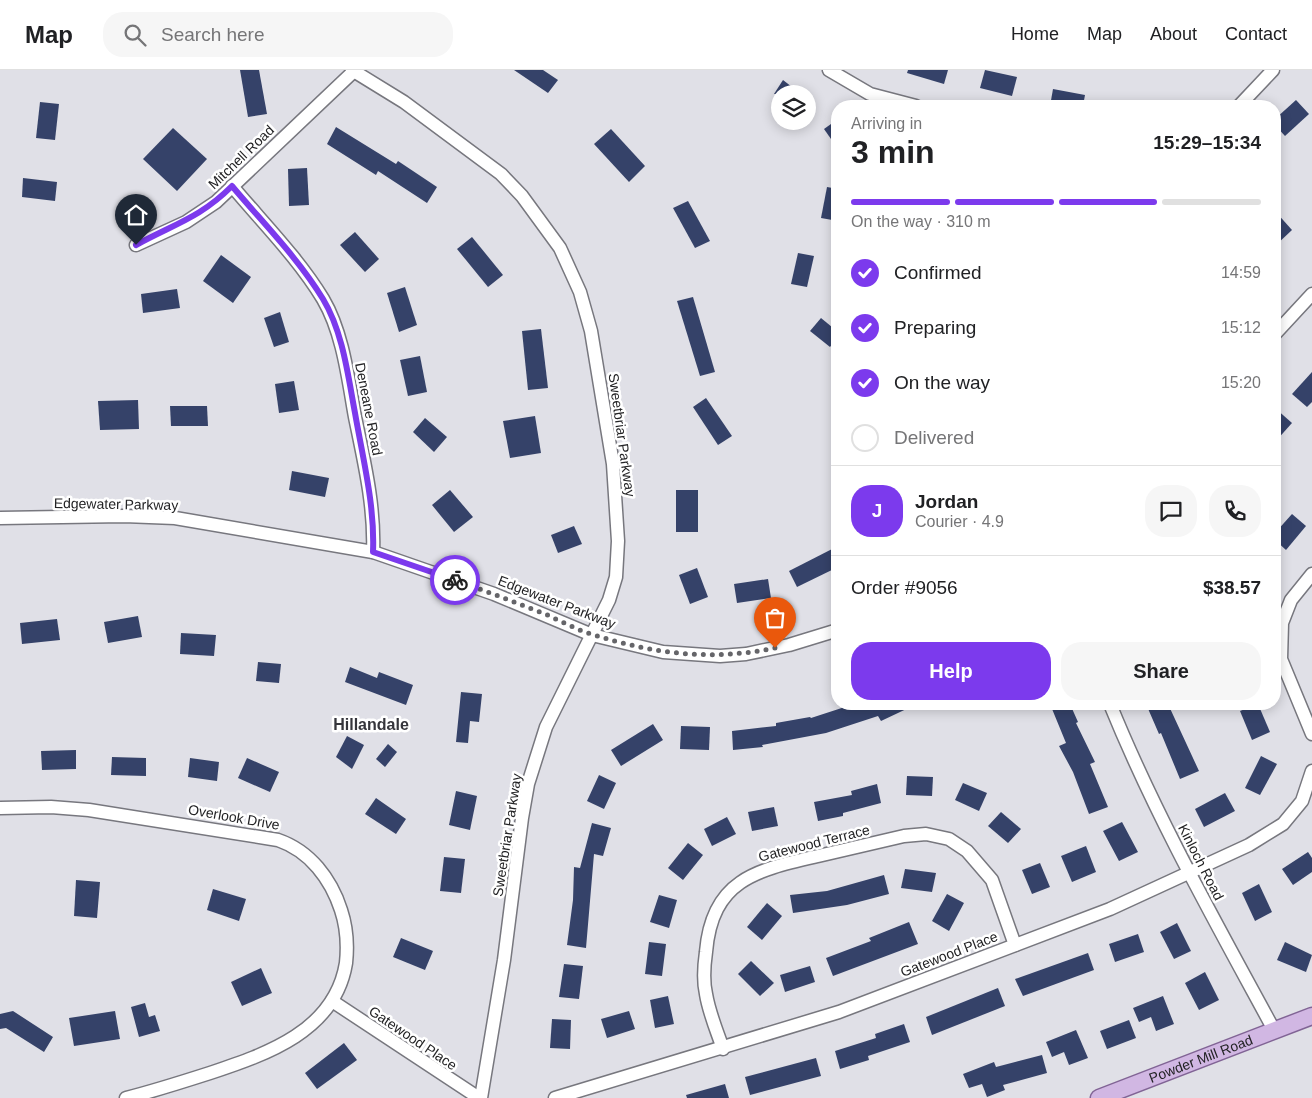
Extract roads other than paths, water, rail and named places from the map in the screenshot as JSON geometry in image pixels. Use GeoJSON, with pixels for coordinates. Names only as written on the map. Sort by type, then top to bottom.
{"type":"FeatureCollection","features":[{"type":"Feature","properties":{"kind":"main road","name":"Powder Mill Road"},"geometry":{"type":"LineString","coordinates":[[1274,1030],[1312,1012]]}},
{"type":"Feature","properties":{"kind":"main road","name":"Powder Mill Road"},"geometry":{"type":"LineString","coordinates":[[1099,1098],[1312,1016]]}},
{"type":"Feature","properties":{"kind":"street"},"geometry":{"type":"LineString","coordinates":[[829,70],[870,94],[893,100]]}},
{"type":"Feature","properties":{"kind":"street"},"geometry":{"type":"LineString","coordinates":[[1244,100],[1272,70]]}},
{"type":"Feature","properties":{"kind":"street","name":"Mitchell Road"},"geometry":{"type":"LineString","coordinates":[[136,245],[186,222],[216,202],[353,71]]}},
{"type":"Feature","properties":{"kind":"street","name":"Sweetbriar Parkway"},"geometry":{"type":"LineString","coordinates":[[353,71],[404,102],[501,174],[522,196],[560,248],[573,275],[591,331],[609,434],[616,494],[618,553],[616,577],[609,600],[546,727],[528,784],[504,960],[480,1098]]}},
{"type":"Feature","properties":{"kind":"street","name":"Deneane Road"},"geometry":{"type":"LineString","coordinates":[[232,186],[301,268],[323,300],[334,323],[348,374],[365,469],[374,528],[373,552]]}},
{"type":"Feature","properties":{"kind":"street"},"geometry":{"type":"LineString","coordinates":[[1281,328],[1312,294]]}},
{"type":"Feature","properties":{"kind":"street","name":"Edgewater Parkway"},"geometry":{"type":"LineString","coordinates":[[0,518],[124,516],[175,518],[373,552],[494,594],[592,635],[663,652],[720,656],[789,645],[831,632]]}},
{"type":"Feature","properties":{"kind":"street"},"geometry":{"type":"LineString","coordinates":[[1312,574],[1291,600],[1282,624],[1282,659],[1312,734]]}},
{"type":"Feature","properties":{"kind":"street","name":"Kinloch Road"},"geometry":{"type":"LineString","coordinates":[[1112,710],[1137,769],[1189,873],[1274,1030]]}},
{"type":"Feature","properties":{"kind":"street","name":"Gatewood Place"},"geometry":{"type":"LineString","coordinates":[[554,1098],[723,1049],[840,1012],[1110,909],[1249,845],[1283,824],[1302,801],[1312,771]]}},
{"type":"Feature","properties":{"kind":"street","name":"Overlook Drive"},"geometry":{"type":"LineString","coordinates":[[0,808],[51,807],[89,810],[239,832],[292,844],[306,854],[319,868],[333,891],[347,927],[348,950],[344,972],[332,1001],[308,1028],[271,1051],[193,1078],[126,1098]]}},
{"type":"Feature","properties":{"kind":"street","name":"Gatewood Terrace"},"geometry":{"type":"LineString","coordinates":[[723,1049],[705,993],[704,969],[707,934],[719,906],[731,889],[746,878],[768,867],[904,836],[926,834],[949,840],[967,851],[992,880],[1015,945]]}},
{"type":"Feature","properties":{"kind":"street","name":"Gatewood Place"},"geometry":{"type":"LineString","coordinates":[[332,1001],[480,1098]]}},
{"type":"Feature","properties":{"kind":"district","name":"Hillandale"},"geometry":{"type":"Point","coordinates":[371,724]}}]}
